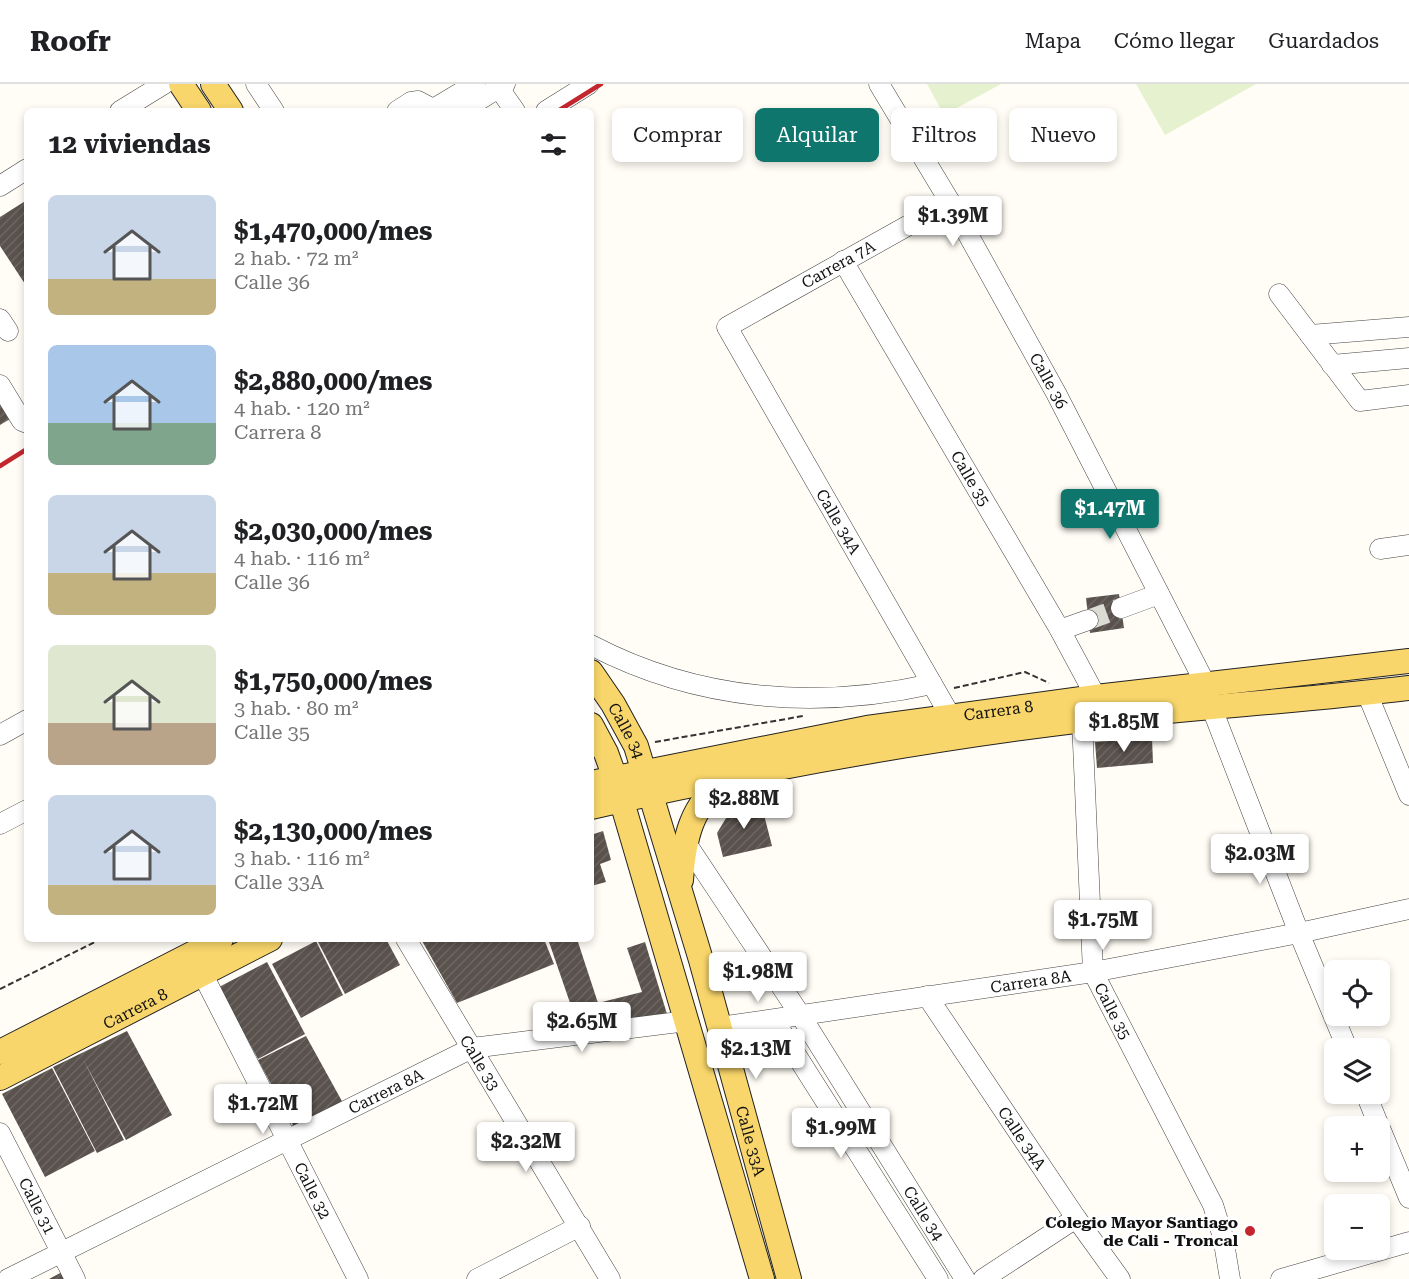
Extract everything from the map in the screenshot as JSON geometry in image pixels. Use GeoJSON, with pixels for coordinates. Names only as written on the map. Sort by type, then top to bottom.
{"type":"FeatureCollection","features":[{"type":"Feature","properties":{"kind":"main road"},"geometry":{"type":"LineString","coordinates":[[181,84],[197,108]]}},
{"type":"Feature","properties":{"kind":"main road"},"geometry":{"type":"LineString","coordinates":[[213,84],[229,108]]}},
{"type":"Feature","properties":{"kind":"main road","name":"Carrera 8"},"geometry":{"type":"LineString","coordinates":[[594,783],[634,788],[728,778],[872,749],[1082,720],[1409,661]]}},
{"type":"Feature","properties":{"kind":"main road","name":"Calle 34"},"geometry":{"type":"LineString","coordinates":[[594,676],[613,704],[636,746],[634,788]]}},
{"type":"Feature","properties":{"kind":"main road","name":"Carrera 8"},"geometry":{"type":"LineString","coordinates":[[594,806],[634,788],[867,729],[1096,697],[1367,693],[1409,688]]}},
{"type":"Feature","properties":{"kind":"main road","name":"Calle 34"},"geometry":{"type":"LineString","coordinates":[[594,731],[606,753],[634,788]]}},
{"type":"Feature","properties":{"kind":"main road"},"geometry":{"type":"LineString","coordinates":[[680,893],[686,843],[692,819],[713,789],[728,778]]}},
{"type":"Feature","properties":{"kind":"main road"},"geometry":{"type":"LineString","coordinates":[[634,788],[684,938],[701,960]]}},
{"type":"Feature","properties":{"kind":"main road","name":"Calle 33A"},"geometry":{"type":"LineString","coordinates":[[634,788],[680,893],[720,1027],[789,1279]]}},
{"type":"Feature","properties":{"kind":"main road","name":"Calle 33A"},"geometry":{"type":"LineString","coordinates":[[634,788],[687,1021],[762,1279]]}},
{"type":"Feature","properties":{"kind":"main road","name":"Carrera 8"},"geometry":{"type":"LineString","coordinates":[[0,1052],[215,942]]}},
{"type":"Feature","properties":{"kind":"main road","name":"Carrera 8"},"geometry":{"type":"LineString","coordinates":[[0,1078],[264,942]]}},
{"type":"Feature","properties":{"kind":"street"},"geometry":{"type":"LineString","coordinates":[[125,108],[164,84]]}},
{"type":"Feature","properties":{"kind":"street"},"geometry":{"type":"LineString","coordinates":[[256,84],[272,108]]}},
{"type":"Feature","properties":{"kind":"street"},"geometry":{"type":"LineString","coordinates":[[435,108],[475,84]]}},
{"type":"Feature","properties":{"kind":"street"},"geometry":{"type":"LineString","coordinates":[[551,108],[589,84]]}},
{"type":"Feature","properties":{"kind":"street","name":"Calle 36"},"geometry":{"type":"LineString","coordinates":[[879,84],[950,202],[1056,393],[1159,594],[1208,696],[1299,933],[1343,1038]]}},
{"type":"Feature","properties":{"kind":"street"},"geometry":{"type":"LineString","coordinates":[[466,108],[500,85],[513,108]]}},
{"type":"Feature","properties":{"kind":"street"},"geometry":{"type":"LineString","coordinates":[[402,108],[411,102],[418,101],[429,108]]}},
{"type":"Feature","properties":{"kind":"street"},"geometry":{"type":"LineString","coordinates":[[0,186],[24,171]]}},
{"type":"Feature","properties":{"kind":"street","name":"Carrera 7A"},"geometry":{"type":"LineString","coordinates":[[727,327],[950,202]]}},
{"type":"Feature","properties":{"kind":"street","name":"Calle 35"},"geometry":{"type":"LineString","coordinates":[[843,261],[1060,630],[1096,697]]}},
{"type":"Feature","properties":{"kind":"street"},"geometry":{"type":"LineString","coordinates":[[1279,294],[1360,400],[1409,395]]}},
{"type":"Feature","properties":{"kind":"street","name":"Calle 34A"},"geometry":{"type":"LineString","coordinates":[[727,327],[951,717]]}},
{"type":"Feature","properties":{"kind":"street"},"geometry":{"type":"LineString","coordinates":[[1310,335],[1409,327]]}},
{"type":"Feature","properties":{"kind":"street"},"geometry":{"type":"LineString","coordinates":[[1332,365],[1409,358]]}},
{"type":"Feature","properties":{"kind":"street"},"geometry":{"type":"LineString","coordinates":[[0,386],[24,422]]}},
{"type":"Feature","properties":{"kind":"street"},"geometry":{"type":"LineString","coordinates":[[1380,549],[1409,545]]}},
{"type":"Feature","properties":{"kind":"street"},"geometry":{"type":"LineString","coordinates":[[1121,608],[1159,594]]}},
{"type":"Feature","properties":{"kind":"street"},"geometry":{"type":"LineString","coordinates":[[1060,630],[1088,620]]}},
{"type":"Feature","properties":{"kind":"street"},"geometry":{"type":"LineString","coordinates":[[594,646],[629,663],[665,676],[739,693],[797,698],[854,697],[892,693],[932,684]]}},
{"type":"Feature","properties":{"kind":"street"},"geometry":{"type":"LineString","coordinates":[[1367,693],[1409,795]]}},
{"type":"Feature","properties":{"kind":"street","name":"Calle 35"},"geometry":{"type":"LineString","coordinates":[[1082,720],[1093,972],[1213,1205],[1226,1248],[1230,1279]]}},
{"type":"Feature","properties":{"kind":"street"},"geometry":{"type":"LineString","coordinates":[[0,735],[24,722]]}},
{"type":"Feature","properties":{"kind":"street"},"geometry":{"type":"LineString","coordinates":[[0,824],[24,812]]}},
{"type":"Feature","properties":{"kind":"street","name":"Calle 34"},"geometry":{"type":"LineString","coordinates":[[686,843],[801,1016],[965,1279]]}},
{"type":"Feature","properties":{"kind":"street","name":"Carrera 8A"},"geometry":{"type":"LineString","coordinates":[[720,1027],[1093,972],[1299,933],[1409,909]]}},
{"type":"Feature","properties":{"kind":"street","name":"Calle 33"},"geometry":{"type":"LineString","coordinates":[[408,942],[610,1279]]}},
{"type":"Feature","properties":{"kind":"street","name":"Calle 32"},"geometry":{"type":"LineString","coordinates":[[202,973],[358,1279]]}},
{"type":"Feature","properties":{"kind":"street","name":"Calle 34A"},"geometry":{"type":"LineString","coordinates":[[927,996],[1076,1218],[1120,1279]]}},
{"type":"Feature","properties":{"kind":"street","name":"Calle 34"},"geometry":{"type":"LineString","coordinates":[[774,1020],[938,1279]]}},
{"type":"Feature","properties":{"kind":"street","name":"Carrera 8A"},"geometry":{"type":"LineString","coordinates":[[8,1279],[472,1048],[687,1021]]}},
{"type":"Feature","properties":{"kind":"street","name":"Calle 31"},"geometry":{"type":"LineString","coordinates":[[0,1132],[75,1279]]}},
{"type":"Feature","properties":{"kind":"street"},"geometry":{"type":"LineString","coordinates":[[1390,1151],[1409,1198]]}},
{"type":"Feature","properties":{"kind":"street"},"geometry":{"type":"LineString","coordinates":[[908,1229],[927,1217]]}},
{"type":"Feature","properties":{"kind":"street"},"geometry":{"type":"LineString","coordinates":[[983,1279],[1076,1218]]}},
{"type":"Feature","properties":{"kind":"street"},"geometry":{"type":"LineString","coordinates":[[477,1279],[580,1226]]}},
{"type":"Feature","properties":{"kind":"street"},"geometry":{"type":"LineString","coordinates":[[1281,1279],[1409,1242]]}},
{"type":"Feature","properties":{"kind":"path"},"geometry":{"type":"LineString","coordinates":[[0,989],[95,942]]}},
{"type":"Feature","properties":{"kind":"green space"},"geometry":{"type":"Polygon","coordinates":[[[927,84],[1001,84],[957,108],[940,108],[927,84]]]}},
{"type":"Feature","properties":{"kind":"green space"},"geometry":{"type":"Polygon","coordinates":[[[1136,84],[1256,84],[1165,135],[1136,84]]]}},
{"type":"Feature","properties":{"kind":"building"},"geometry":{"type":"Polygon","coordinates":[[[24,202],[24,282],[0,246],[0,217],[24,202]]]}},
{"type":"Feature","properties":{"kind":"building"},"geometry":{"type":"Polygon","coordinates":[[[0,405],[10,419],[0,425],[0,405]]]}},
{"type":"Feature","properties":{"kind":"building"},"geometry":{"type":"Polygon","coordinates":[[[1119,594],[1124,628],[1090,633],[1086,598],[1119,594]]]}},
{"type":"Feature","properties":{"kind":"building"},"geometry":{"type":"Polygon","coordinates":[[[1152,738],[1153,763],[1097,768],[1095,742],[1152,738]]]}},
{"type":"Feature","properties":{"kind":"building"},"geometry":{"type":"Polygon","coordinates":[[[760,799],[772,846],[723,857],[717,833],[734,805],[760,799]]]}},
{"type":"Feature","properties":{"kind":"building"},"geometry":{"type":"Polygon","coordinates":[[[603,831],[611,860],[600,864],[606,882],[594,885],[594,834],[603,831]]]}},
{"type":"Feature","properties":{"kind":"building"},"geometry":{"type":"Polygon","coordinates":[[[316,942],[343,995],[301,1018],[272,964],[316,942]]]}},
{"type":"Feature","properties":{"kind":"building"},"geometry":{"type":"Polygon","coordinates":[[[318,942],[388,942],[400,965],[345,994],[318,942]]]}},
{"type":"Feature","properties":{"kind":"building"},"geometry":{"type":"Polygon","coordinates":[[[423,942],[545,942],[554,964],[457,1003],[423,942]]]}},
{"type":"Feature","properties":{"kind":"building"},"geometry":{"type":"Polygon","coordinates":[[[549,942],[578,942],[598,1003],[642,992],[627,948],[645,942],[667,1014],[578,1026],[549,942]]]}},
{"type":"Feature","properties":{"kind":"building"},"geometry":{"type":"Polygon","coordinates":[[[267,962],[305,1034],[258,1059],[219,987],[267,962]]]}},
{"type":"Feature","properties":{"kind":"building"},"geometry":{"type":"Polygon","coordinates":[[[127,1031],[172,1115],[126,1140],[83,1059],[124,1140],[97,1153],[53,1067],[127,1031]]]}},
{"type":"Feature","properties":{"kind":"building"},"geometry":{"type":"Polygon","coordinates":[[[306,1036],[343,1103],[295,1129],[258,1060],[306,1036]]]}},
{"type":"Feature","properties":{"kind":"building"},"geometry":{"type":"Polygon","coordinates":[[[52,1068],[95,1151],[45,1177],[2,1094],[52,1068]]]}},
{"type":"Feature","properties":{"kind":"building"},"geometry":{"type":"Polygon","coordinates":[[[62,1272],[66,1279],[49,1279],[62,1272]]]}},
{"type":"Feature","properties":{"kind":"tunnel"},"geometry":{"type":"LineString","coordinates":[[1088,620],[1121,608]]}},
{"type":"Feature","properties":{"kind":"railway"},"geometry":{"type":"LineString","coordinates":[[563,108],[601,84]]}},
{"type":"Feature","properties":{"kind":"railway"},"geometry":{"type":"LineString","coordinates":[[0,466],[24,451]]}},
{"type":"Feature","properties":{"kind":"place","name":"Colegio Mayor Santiago de Cali - Troncal"},"geometry":{"type":"Point","coordinates":[1250,1231]}}]}
